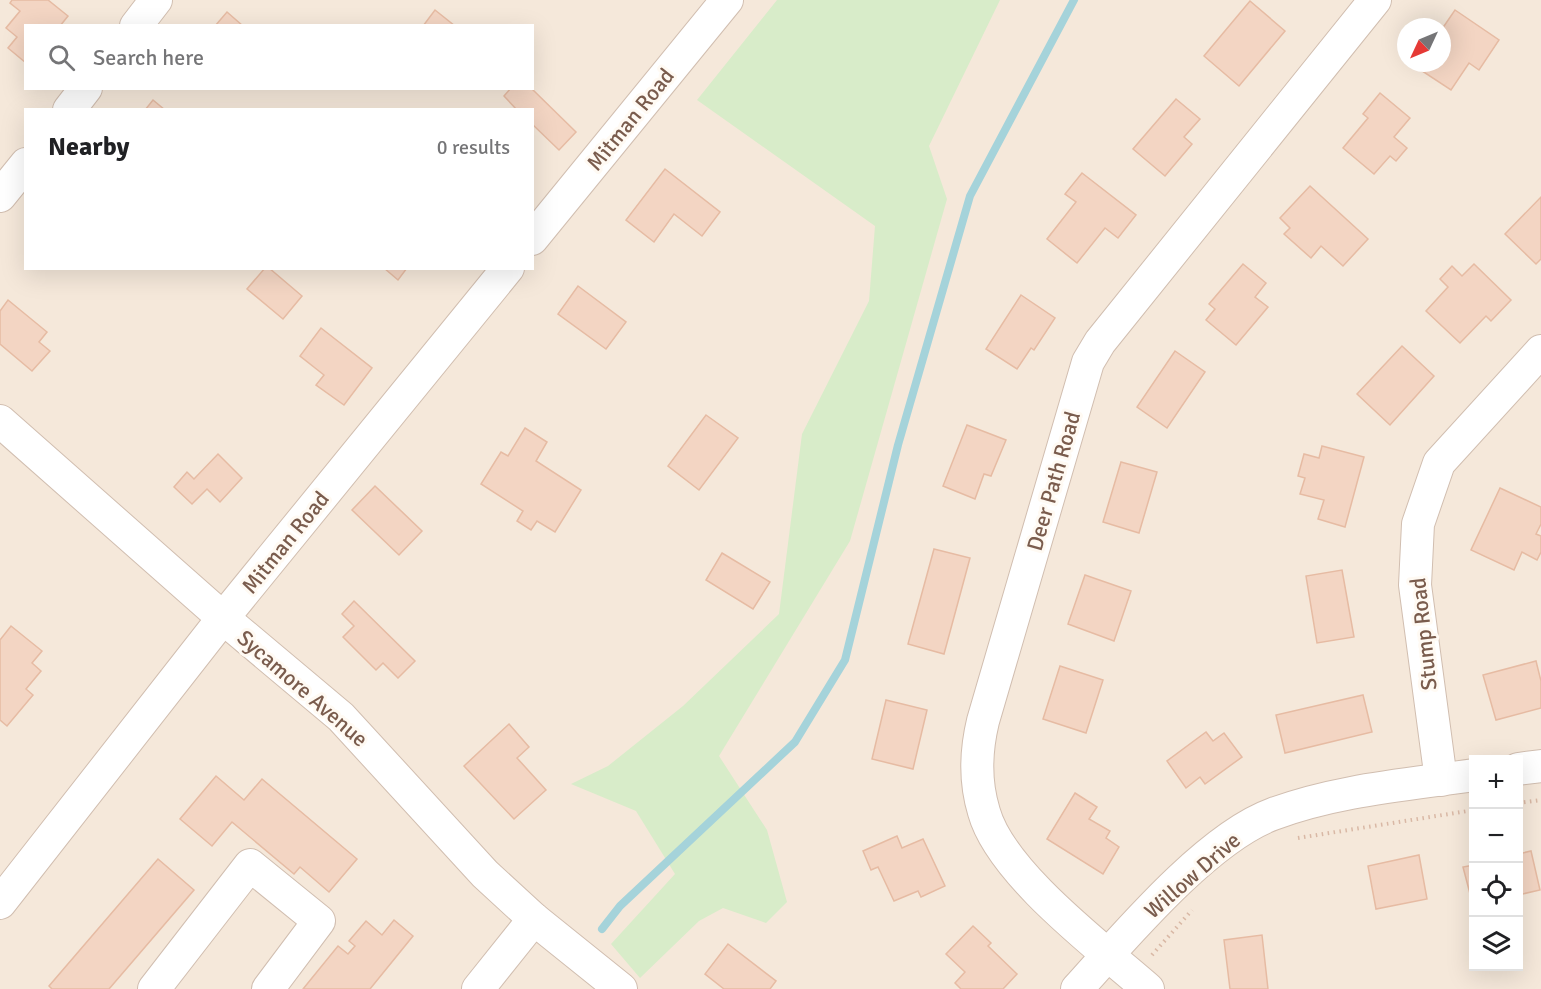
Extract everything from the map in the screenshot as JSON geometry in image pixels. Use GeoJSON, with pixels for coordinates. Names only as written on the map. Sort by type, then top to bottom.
{"type":"FeatureCollection","features":[{"type":"Feature","properties":{"kind":"street"},"geometry":{"type":"LineString","coordinates":[[138,24],[156,0]]}},
{"type":"Feature","properties":{"kind":"street","name":"Mitman Road"},"geometry":{"type":"LineString","coordinates":[[534,237],[727,0]]}},
{"type":"Feature","properties":{"kind":"street","name":"Deer Path Road"},"geometry":{"type":"LineString","coordinates":[[1140,983],[1040,892],[1015,866],[994,834],[984,812],[977,763],[983,721],[1088,362],[1100,342],[1375,0]]}},
{"type":"Feature","properties":{"kind":"street"},"geometry":{"type":"LineString","coordinates":[[71,108],[84,90]]}},
{"type":"Feature","properties":{"kind":"street"},"geometry":{"type":"LineString","coordinates":[[0,196],[24,166]]}},
{"type":"Feature","properties":{"kind":"street","name":"Mitman Road"},"geometry":{"type":"LineString","coordinates":[[0,903],[223,618],[506,270]]}},
{"type":"Feature","properties":{"kind":"street","name":"Stump Road"},"geometry":{"type":"LineString","coordinates":[[1441,780],[1414,585],[1418,524],[1439,463],[1541,351]]}},
{"type":"Feature","properties":{"kind":"street","name":"Sycamore Avenue"},"geometry":{"type":"LineString","coordinates":[[0,421],[223,618],[341,717],[464,853],[534,919],[621,989]]}},
{"type":"Feature","properties":{"kind":"street"},"geometry":{"type":"LineString","coordinates":[[1523,768],[1541,766]]}},
{"type":"Feature","properties":{"kind":"street","name":"Willow Drive"},"geometry":{"type":"LineString","coordinates":[[1077,989],[1214,850],[1271,814],[1368,789],[1469,776]]}},
{"type":"Feature","properties":{"kind":"street"},"geometry":{"type":"LineString","coordinates":[[154,989],[250,865],[319,921],[268,989]]}},
{"type":"Feature","properties":{"kind":"street"},"geometry":{"type":"LineString","coordinates":[[478,989],[534,919]]}},
{"type":"Feature","properties":{"kind":"path"},"geometry":{"type":"LineString","coordinates":[[1523,802],[1541,800]]}},
{"type":"Feature","properties":{"kind":"path"},"geometry":{"type":"LineString","coordinates":[[1289,840],[1469,811]]}},
{"type":"Feature","properties":{"kind":"path"},"geometry":{"type":"LineString","coordinates":[[1140,983],[1195,906]]}},
{"type":"Feature","properties":{"kind":"shaded area"},"geometry":{"type":"Polygon","coordinates":[[[0,0],[1541,0],[1541,989],[0,989],[0,0]]]}},
{"type":"Feature","properties":{"kind":"green space"},"geometry":{"type":"Polygon","coordinates":[[[777,0],[1000,0],[929,146],[947,199],[850,541],[719,756],[767,830],[787,902],[766,923],[723,908],[699,921],[640,978],[611,944],[675,874],[636,811],[571,784],[608,766],[683,706],[779,614],[802,434],[869,301],[875,226],[697,100],[777,0]]]}},
{"type":"Feature","properties":{"kind":"building"},"geometry":{"type":"Polygon","coordinates":[[[12,0],[48,0],[68,16],[62,24],[24,24],[24,61],[8,48],[17,37],[6,28],[20,11],[10,3],[12,0]]]}},
{"type":"Feature","properties":{"kind":"building"},"geometry":{"type":"Polygon","coordinates":[[[1250,1],[1285,31],[1239,86],[1204,56],[1250,1]]]}},
{"type":"Feature","properties":{"kind":"building"},"geometry":{"type":"Polygon","coordinates":[[[435,10],[452,24],[424,24],[435,10]]]}},
{"type":"Feature","properties":{"kind":"building"},"geometry":{"type":"Polygon","coordinates":[[[1455,10],[1499,40],[1479,70],[1469,63],[1451,90],[1424,72],[1451,72],[1450,18],[1455,10]]]}},
{"type":"Feature","properties":{"kind":"building"},"geometry":{"type":"Polygon","coordinates":[[[227,12],[241,24],[217,24],[227,12]]]}},
{"type":"Feature","properties":{"kind":"building"},"geometry":{"type":"Polygon","coordinates":[[[509,90],[533,90],[576,132],[559,150],[534,126],[534,108],[515,108],[504,96],[509,90]]]}},
{"type":"Feature","properties":{"kind":"building"},"geometry":{"type":"Polygon","coordinates":[[[1380,93],[1410,118],[1394,137],[1407,148],[1396,161],[1390,156],[1374,174],[1343,148],[1368,118],[1363,114],[1380,93]]]}},
{"type":"Feature","properties":{"kind":"building"},"geometry":{"type":"Polygon","coordinates":[[[1176,99],[1200,119],[1184,137],[1192,144],[1165,176],[1133,149],[1176,99]]]}},
{"type":"Feature","properties":{"kind":"building"},"geometry":{"type":"Polygon","coordinates":[[[153,100],[163,108],[147,108],[153,100]]]}},
{"type":"Feature","properties":{"kind":"building"},"geometry":{"type":"Polygon","coordinates":[[[665,169],[720,212],[702,236],[674,214],[654,242],[626,220],[665,169]]]}},
{"type":"Feature","properties":{"kind":"building"},"geometry":{"type":"Polygon","coordinates":[[[1082,173],[1136,215],[1118,238],[1105,228],[1077,263],[1047,239],[1076,202],[1065,194],[1082,173]]]}},
{"type":"Feature","properties":{"kind":"building"},"geometry":{"type":"Polygon","coordinates":[[[1310,186],[1368,239],[1343,266],[1321,246],[1311,258],[1284,234],[1290,228],[1280,218],[1310,186]]]}},
{"type":"Feature","properties":{"kind":"building"},"geometry":{"type":"Polygon","coordinates":[[[1541,197],[1541,259],[1536,264],[1505,234],[1541,197]]]}},
{"type":"Feature","properties":{"kind":"building"},"geometry":{"type":"Polygon","coordinates":[[[1243,264],[1266,283],[1255,297],[1268,307],[1236,345],[1206,320],[1215,309],[1209,304],[1243,264]]]}},
{"type":"Feature","properties":{"kind":"building"},"geometry":{"type":"Polygon","coordinates":[[[1474,264],[1511,300],[1491,321],[1486,316],[1460,343],[1426,311],[1448,287],[1440,279],[1452,266],[1462,276],[1474,264]]]}},
{"type":"Feature","properties":{"kind":"building"},"geometry":{"type":"Polygon","coordinates":[[[263,270],[271,270],[302,296],[283,319],[247,289],[263,270]]]}},
{"type":"Feature","properties":{"kind":"building"},"geometry":{"type":"Polygon","coordinates":[[[386,270],[406,270],[398,280],[386,270]]]}},
{"type":"Feature","properties":{"kind":"building"},"geometry":{"type":"Polygon","coordinates":[[[578,286],[626,322],[606,349],[558,314],[578,286]]]}},
{"type":"Feature","properties":{"kind":"building"},"geometry":{"type":"Polygon","coordinates":[[[1021,295],[1055,318],[1034,350],[1031,348],[1017,369],[986,349],[1021,295]]]}},
{"type":"Feature","properties":{"kind":"building"},"geometry":{"type":"Polygon","coordinates":[[[8,300],[47,332],[39,342],[50,351],[32,371],[0,344],[0,311],[8,300]]]}},
{"type":"Feature","properties":{"kind":"building"},"geometry":{"type":"Polygon","coordinates":[[[321,328],[372,368],[344,405],[316,385],[324,375],[300,356],[321,328]]]}},
{"type":"Feature","properties":{"kind":"building"},"geometry":{"type":"Polygon","coordinates":[[[1402,346],[1434,376],[1390,425],[1357,394],[1402,346]]]}},
{"type":"Feature","properties":{"kind":"building"},"geometry":{"type":"Polygon","coordinates":[[[1175,351],[1205,372],[1167,428],[1137,407],[1175,351]]]}},
{"type":"Feature","properties":{"kind":"building"},"geometry":{"type":"Polygon","coordinates":[[[706,415],[738,438],[699,490],[668,466],[706,415]]]}},
{"type":"Feature","properties":{"kind":"building"},"geometry":{"type":"Polygon","coordinates":[[[967,425],[1006,440],[991,476],[984,474],[975,499],[943,486],[967,425]]]}},
{"type":"Feature","properties":{"kind":"building"},"geometry":{"type":"Polygon","coordinates":[[[525,428],[547,442],[536,461],[581,490],[555,532],[537,521],[531,530],[517,521],[523,511],[481,484],[501,452],[508,456],[525,428]]]}},
{"type":"Feature","properties":{"kind":"building"},"geometry":{"type":"Polygon","coordinates":[[[1322,446],[1364,457],[1345,527],[1318,519],[1324,500],[1300,494],[1305,478],[1298,476],[1304,454],[1319,458],[1322,446]]]}},
{"type":"Feature","properties":{"kind":"building"},"geometry":{"type":"Polygon","coordinates":[[[218,454],[242,478],[220,502],[207,489],[192,504],[174,487],[187,472],[194,479],[218,454]]]}},
{"type":"Feature","properties":{"kind":"building"},"geometry":{"type":"Polygon","coordinates":[[[1121,462],[1157,472],[1139,533],[1103,522],[1121,462]]]}},
{"type":"Feature","properties":{"kind":"building"},"geometry":{"type":"Polygon","coordinates":[[[375,486],[422,531],[399,555],[352,510],[375,486]]]}},
{"type":"Feature","properties":{"kind":"building"},"geometry":{"type":"Polygon","coordinates":[[[1500,488],[1541,507],[1541,524],[1536,534],[1541,536],[1541,552],[1537,560],[1522,552],[1514,570],[1471,550],[1500,488]]]}},
{"type":"Feature","properties":{"kind":"building"},"geometry":{"type":"Polygon","coordinates":[[[934,549],[970,558],[944,654],[908,644],[934,549]]]}},
{"type":"Feature","properties":{"kind":"building"},"geometry":{"type":"Polygon","coordinates":[[[722,553],[770,582],[753,609],[706,580],[722,553]]]}},
{"type":"Feature","properties":{"kind":"building"},"geometry":{"type":"Polygon","coordinates":[[[1342,570],[1354,637],[1317,643],[1306,576],[1342,570]]]}},
{"type":"Feature","properties":{"kind":"building"},"geometry":{"type":"Polygon","coordinates":[[[1085,575],[1131,591],[1114,641],[1068,624],[1085,575]]]}},
{"type":"Feature","properties":{"kind":"building"},"geometry":{"type":"Polygon","coordinates":[[[354,601],[415,661],[398,678],[383,663],[376,670],[343,637],[354,626],[342,614],[354,601]]]}},
{"type":"Feature","properties":{"kind":"building"},"geometry":{"type":"Polygon","coordinates":[[[11,626],[42,651],[32,663],[41,671],[26,689],[33,695],[7,726],[0,720],[0,640],[11,626]]]}},
{"type":"Feature","properties":{"kind":"building"},"geometry":{"type":"Polygon","coordinates":[[[1536,661],[1541,681],[1541,708],[1496,720],[1483,675],[1536,661]]]}},
{"type":"Feature","properties":{"kind":"building"},"geometry":{"type":"Polygon","coordinates":[[[1060,666],[1103,680],[1086,733],[1043,719],[1060,666]]]}},
{"type":"Feature","properties":{"kind":"building"},"geometry":{"type":"Polygon","coordinates":[[[1363,695],[1372,732],[1285,753],[1276,715],[1363,695]]]}},
{"type":"Feature","properties":{"kind":"building"},"geometry":{"type":"Polygon","coordinates":[[[886,700],[927,710],[913,769],[872,759],[886,700]]]}},
{"type":"Feature","properties":{"kind":"building"},"geometry":{"type":"Polygon","coordinates":[[[509,724],[529,747],[517,758],[546,790],[514,819],[464,766],[509,724]]]}},
{"type":"Feature","properties":{"kind":"building"},"geometry":{"type":"Polygon","coordinates":[[[1206,732],[1213,741],[1224,733],[1242,757],[1205,784],[1200,777],[1186,788],[1167,761],[1206,732]]]}},
{"type":"Feature","properties":{"kind":"building"},"geometry":{"type":"Polygon","coordinates":[[[216,776],[244,800],[262,779],[357,859],[329,892],[300,867],[294,874],[232,822],[212,846],[180,819],[216,776]]]}},
{"type":"Feature","properties":{"kind":"building"},"geometry":{"type":"Polygon","coordinates":[[[1075,793],[1097,807],[1089,819],[1110,831],[1106,838],[1119,847],[1103,874],[1047,839],[1075,793]]]}},
{"type":"Feature","properties":{"kind":"building"},"geometry":{"type":"Polygon","coordinates":[[[897,836],[902,848],[923,839],[945,886],[921,897],[918,891],[894,901],[878,867],[871,870],[863,851],[897,836]]]}},
{"type":"Feature","properties":{"kind":"building"},"geometry":{"type":"Polygon","coordinates":[[[1531,851],[1540,890],[1523,894],[1523,863],[1523,853],[1531,851]]]}},
{"type":"Feature","properties":{"kind":"building"},"geometry":{"type":"Polygon","coordinates":[[[1419,855],[1427,899],[1376,909],[1368,866],[1419,855]]]}},
{"type":"Feature","properties":{"kind":"building"},"geometry":{"type":"Polygon","coordinates":[[[158,859],[194,890],[109,989],[52,989],[49,986],[158,859]]]}},
{"type":"Feature","properties":{"kind":"building"},"geometry":{"type":"Polygon","coordinates":[[[1469,866],[1469,890],[1463,867],[1469,866]]]}},
{"type":"Feature","properties":{"kind":"building"},"geometry":{"type":"Polygon","coordinates":[[[394,920],[413,936],[370,989],[303,989],[338,946],[348,954],[355,946],[349,941],[366,921],[382,935],[394,920]]]}},
{"type":"Feature","properties":{"kind":"building"},"geometry":{"type":"Polygon","coordinates":[[[973,926],[991,943],[988,946],[1017,974],[1003,989],[961,989],[955,983],[965,972],[946,954],[973,926]]]}},
{"type":"Feature","properties":{"kind":"building"},"geometry":{"type":"Polygon","coordinates":[[[1262,935],[1268,989],[1230,989],[1224,940],[1262,935]]]}},
{"type":"Feature","properties":{"kind":"building"},"geometry":{"type":"Polygon","coordinates":[[[728,944],[776,981],[770,989],[724,989],[705,974],[728,944]]]}},
{"type":"Feature","properties":{"kind":"waterway"},"geometry":{"type":"LineString","coordinates":[[602,929],[620,906],[795,742],[845,660],[898,445],[970,196],[1074,0]]}}]}
